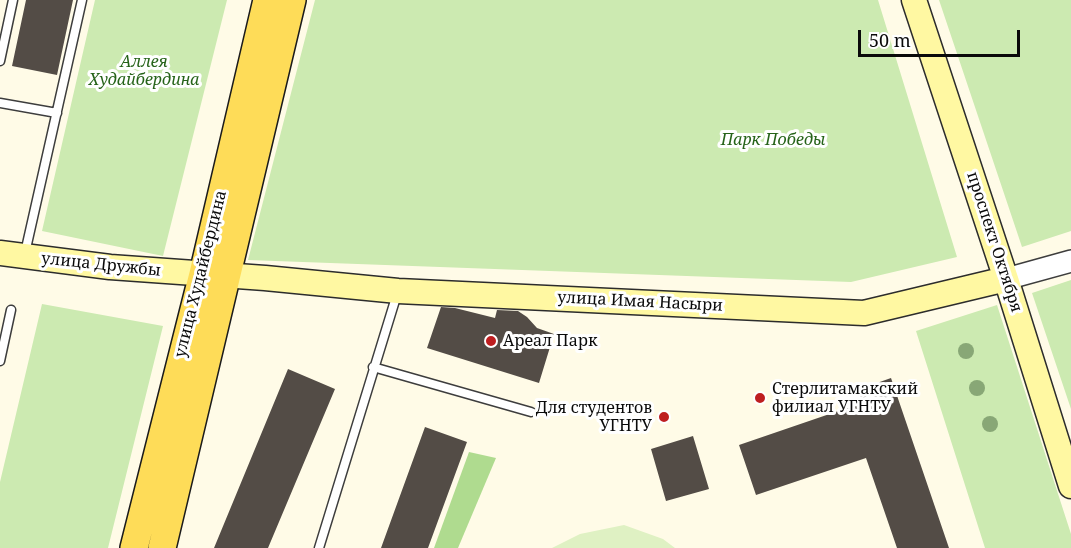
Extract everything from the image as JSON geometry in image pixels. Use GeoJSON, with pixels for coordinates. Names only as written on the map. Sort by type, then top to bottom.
{"type":"FeatureCollection","features":[{"type":"Feature","properties":{"kind":"main road","name":"улица Худайбердина"},"geometry":{"type":"LineString","coordinates":[[162,548],[267,0]]}},
{"type":"Feature","properties":{"kind":"main road","name":"улица Худайбердина"},"geometry":{"type":"LineString","coordinates":[[134,548],[215,275],[292,0]]}},
{"type":"Feature","properties":{"kind":"main road","name":"проспект Октября"},"geometry":{"type":"LineString","coordinates":[[914,0],[1071,486]]}},
{"type":"Feature","properties":{"kind":"main road","name":"улица Дружбы"},"geometry":{"type":"LineString","coordinates":[[0,253],[110,267],[215,275]]}},
{"type":"Feature","properties":{"kind":"main road","name":"улица Имая Насыри"},"geometry":{"type":"LineString","coordinates":[[215,275],[398,291],[864,313],[1006,279]]}},
{"type":"Feature","properties":{"kind":"street","name":"улица Имая Насыри"},"geometry":{"type":"LineString","coordinates":[[1006,279],[1071,261]]}},
{"type":"Feature","properties":{"kind":"lane"},"geometry":{"type":"LineString","coordinates":[[0,61],[13,0]]}},
{"type":"Feature","properties":{"kind":"lane"},"geometry":{"type":"LineString","coordinates":[[25,256],[81,0]]}},
{"type":"Feature","properties":{"kind":"lane"},"geometry":{"type":"LineString","coordinates":[[0,103],[57,113]]}},
{"type":"Feature","properties":{"kind":"lane"},"geometry":{"type":"LineString","coordinates":[[319,548],[398,291]]}},
{"type":"Feature","properties":{"kind":"lane"},"geometry":{"type":"LineString","coordinates":[[0,361],[11,310]]}},
{"type":"Feature","properties":{"kind":"lane"},"geometry":{"type":"LineString","coordinates":[[373,367],[531,412]]}},
{"type":"Feature","properties":{"kind":"green space","name":"Аллея Худайбердина"},"geometry":{"type":"Polygon","coordinates":[[[95,0],[227,0],[163,256],[42,231],[95,0]]]}},
{"type":"Feature","properties":{"kind":"green space","name":"Парк Победы"},"geometry":{"type":"Polygon","coordinates":[[[315,0],[878,0],[957,257],[851,282],[248,260],[315,0]]]}},
{"type":"Feature","properties":{"kind":"green space"},"geometry":{"type":"Polygon","coordinates":[[[939,0],[1071,0],[1071,231],[1022,247],[939,0]]]}},
{"type":"Feature","properties":{"kind":"green space"},"geometry":{"type":"Polygon","coordinates":[[[1071,280],[1071,409],[1032,293],[1071,280]]]}},
{"type":"Feature","properties":{"kind":"green space"},"geometry":{"type":"Polygon","coordinates":[[[42,304],[163,326],[108,548],[0,548],[0,482],[42,304]]]}},
{"type":"Feature","properties":{"kind":"green space"},"geometry":{"type":"Polygon","coordinates":[[[997,305],[1071,534],[1071,548],[985,548],[916,331],[997,305]]]}},
{"type":"Feature","properties":{"kind":"green space"},"geometry":{"type":"Polygon","coordinates":[[[469,452],[496,458],[458,548],[434,548],[469,452]]]}},
{"type":"Feature","properties":{"kind":"green space"},"geometry":{"type":"Polygon","coordinates":[[[624,525],[663,539],[675,548],[552,548],[580,534],[624,525]]]}},
{"type":"Feature","properties":{"kind":"building"},"geometry":{"type":"Polygon","coordinates":[[[26,0],[73,0],[57,75],[12,66],[26,0]]]}},
{"type":"Feature","properties":{"kind":"building","name":"Ареал Парк"},"geometry":{"type":"Polygon","coordinates":[[[441,307],[455,308],[495,318],[497,310],[518,311],[537,328],[554,334],[539,383],[427,348],[441,307]]]}},
{"type":"Feature","properties":{"kind":"building"},"geometry":{"type":"Polygon","coordinates":[[[288,369],[335,389],[268,548],[214,548],[288,369]]]}},
{"type":"Feature","properties":{"kind":"building"},"geometry":{"type":"Polygon","coordinates":[[[891,378],[949,548],[897,548],[866,458],[756,495],[739,445],[850,407],[846,394],[891,378]]]}},
{"type":"Feature","properties":{"kind":"building"},"geometry":{"type":"Polygon","coordinates":[[[425,427],[467,442],[428,548],[381,548],[425,427]]]}},
{"type":"Feature","properties":{"kind":"building"},"geometry":{"type":"Polygon","coordinates":[[[693,436],[709,489],[666,501],[651,449],[693,436]]]}},
{"type":"Feature","properties":{"kind":"place","name":"Ареал Парк"},"geometry":{"type":"Point","coordinates":[491,341]}},
{"type":"Feature","properties":{"kind":"place","name":"Стерлитамакский филиал УГНТУ"},"geometry":{"type":"Point","coordinates":[760,398]}},
{"type":"Feature","properties":{"kind":"place","name":"Для студентов УГНТУ"},"geometry":{"type":"Point","coordinates":[664,417]}}]}
